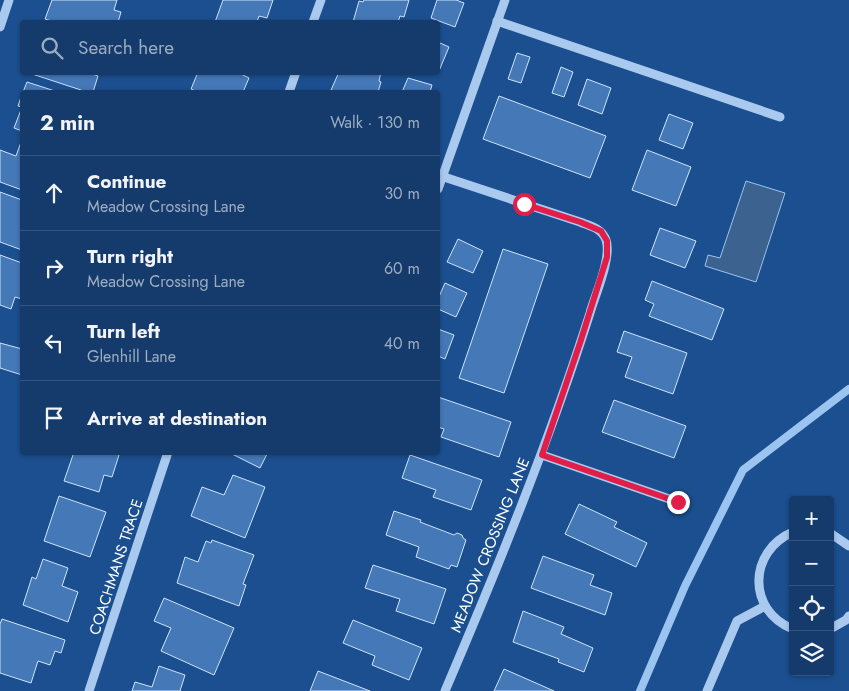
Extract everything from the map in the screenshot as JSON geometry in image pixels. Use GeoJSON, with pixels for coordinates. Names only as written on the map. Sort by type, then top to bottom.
{"type":"FeatureCollection","features":[{"type":"Feature","properties":{"kind":"street"},"geometry":{"type":"LineString","coordinates":[[0,25],[9,0]]}},
{"type":"Feature","properties":{"kind":"street"},"geometry":{"type":"LineString","coordinates":[[314,20],[321,0]]}},
{"type":"Feature","properties":{"kind":"street"},"geometry":{"type":"LineString","coordinates":[[440,176],[505,0]]}},
{"type":"Feature","properties":{"kind":"street"},"geometry":{"type":"LineString","coordinates":[[497,21],[780,117]]}},
{"type":"Feature","properties":{"kind":"street"},"geometry":{"type":"LineString","coordinates":[[290,90],[295,75]]}},
{"type":"Feature","properties":{"kind":"street","name":"MEADOW CROSSING LANE"},"geometry":{"type":"LineString","coordinates":[[440,176],[580,222],[601,231],[607,241],[607,257],[542,455],[483,603],[445,691]]}},
{"type":"Feature","properties":{"kind":"street","name":"COACHMANS TRACE"},"geometry":{"type":"LineString","coordinates":[[89,691],[167,455]]}},
{"type":"Feature","properties":{"kind":"street"},"geometry":{"type":"LineString","coordinates":[[542,455],[678,502]]}},
{"type":"Feature","properties":{"kind":"street"},"geometry":{"type":"LineString","coordinates":[[789,534],[782,537],[769,549],[761,564],[758,581],[761,598],[770,614],[789,627]]}},
{"type":"Feature","properties":{"kind":"street"},"geometry":{"type":"LineString","coordinates":[[834,536],[849,546]]}},
{"type":"Feature","properties":{"kind":"street"},"geometry":{"type":"LineString","coordinates":[[707,691],[737,621],[766,606]]}},
{"type":"Feature","properties":{"kind":"street"},"geometry":{"type":"LineString","coordinates":[[834,627],[846,620],[849,616]]}},
{"type":"Feature","properties":{"kind":"water"},"geometry":{"type":"Polygon","coordinates":[[[746,181],[785,193],[756,282],[705,266],[708,255],[720,258],[746,181]]]}},
{"type":"Feature","properties":{"kind":"building"},"geometry":{"type":"Polygon","coordinates":[[[52,0],[117,0],[114,10],[121,12],[119,20],[45,19],[52,0]]]}},
{"type":"Feature","properties":{"kind":"building"},"geometry":{"type":"Polygon","coordinates":[[[223,0],[273,0],[267,18],[259,16],[258,20],[216,20],[223,0]]]}},
{"type":"Feature","properties":{"kind":"building"},"geometry":{"type":"Polygon","coordinates":[[[364,0],[409,0],[404,17],[400,16],[399,20],[354,20],[359,1],[363,2],[364,0]]]}},
{"type":"Feature","properties":{"kind":"building"},"geometry":{"type":"Polygon","coordinates":[[[437,0],[456,0],[464,3],[455,27],[431,18],[437,0]]]}},
{"type":"Feature","properties":{"kind":"building"},"geometry":{"type":"Polygon","coordinates":[[[440,43],[449,47],[440,69],[440,43]]]}},
{"type":"Feature","properties":{"kind":"building"},"geometry":{"type":"Polygon","coordinates":[[[517,53],[530,57],[521,83],[508,79],[517,53]]]}},
{"type":"Feature","properties":{"kind":"building"},"geometry":{"type":"Polygon","coordinates":[[[561,67],[573,72],[564,97],[552,93],[561,67]]]}},
{"type":"Feature","properties":{"kind":"building"},"geometry":{"type":"Polygon","coordinates":[[[35,75],[98,76],[94,90],[81,90],[35,75]]]}},
{"type":"Feature","properties":{"kind":"building"},"geometry":{"type":"Polygon","coordinates":[[[197,75],[243,75],[249,78],[244,90],[191,89],[197,75]]]}},
{"type":"Feature","properties":{"kind":"building"},"geometry":{"type":"Polygon","coordinates":[[[338,75],[380,75],[379,90],[331,90],[338,75]]]}},
{"type":"Feature","properties":{"kind":"building"},"geometry":{"type":"Polygon","coordinates":[[[408,78],[432,85],[431,90],[403,90],[408,78]]]}},
{"type":"Feature","properties":{"kind":"building"},"geometry":{"type":"Polygon","coordinates":[[[587,79],[611,88],[602,114],[578,105],[587,79]]]}},
{"type":"Feature","properties":{"kind":"building"},"geometry":{"type":"Polygon","coordinates":[[[27,82],[52,90],[24,90],[27,82]]]}},
{"type":"Feature","properties":{"kind":"building"},"geometry":{"type":"Polygon","coordinates":[[[499,96],[606,136],[590,178],[483,139],[499,96]]]}},
{"type":"Feature","properties":{"kind":"building"},"geometry":{"type":"Polygon","coordinates":[[[20,112],[20,130],[14,128],[20,112]]]}},
{"type":"Feature","properties":{"kind":"building"},"geometry":{"type":"Polygon","coordinates":[[[669,114],[693,123],[683,149],[659,140],[669,114]]]}},
{"type":"Feature","properties":{"kind":"building"},"geometry":{"type":"Polygon","coordinates":[[[20,145],[20,189],[0,182],[0,150],[16,156],[20,145]]]}},
{"type":"Feature","properties":{"kind":"building"},"geometry":{"type":"Polygon","coordinates":[[[647,150],[691,167],[676,206],[632,190],[647,150]]]}},
{"type":"Feature","properties":{"kind":"building"},"geometry":{"type":"Polygon","coordinates":[[[0,192],[20,199],[20,249],[0,242],[0,192]]]}},
{"type":"Feature","properties":{"kind":"building"},"geometry":{"type":"Polygon","coordinates":[[[660,228],[696,241],[685,268],[650,255],[660,228]]]}},
{"type":"Feature","properties":{"kind":"building"},"geometry":{"type":"Polygon","coordinates":[[[458,239],[483,251],[473,273],[447,262],[458,239]]]}},
{"type":"Feature","properties":{"kind":"building"},"geometry":{"type":"Polygon","coordinates":[[[503,249],[548,264],[504,393],[459,378],[503,249]]]}},
{"type":"Feature","properties":{"kind":"building"},"geometry":{"type":"Polygon","coordinates":[[[0,255],[20,262],[20,298],[15,297],[11,309],[0,305],[0,255]]]}},
{"type":"Feature","properties":{"kind":"building"},"geometry":{"type":"Polygon","coordinates":[[[652,281],[724,309],[712,340],[649,316],[654,304],[645,300],[652,281]]]}},
{"type":"Feature","properties":{"kind":"building"},"geometry":{"type":"Polygon","coordinates":[[[445,283],[467,293],[456,317],[440,310],[440,294],[445,283]]]}},
{"type":"Feature","properties":{"kind":"building"},"geometry":{"type":"Polygon","coordinates":[[[440,330],[454,335],[445,359],[440,357],[440,330]]]}},
{"type":"Feature","properties":{"kind":"building"},"geometry":{"type":"Polygon","coordinates":[[[624,331],[687,353],[673,394],[625,377],[632,357],[617,352],[624,331]]]}},
{"type":"Feature","properties":{"kind":"building"},"geometry":{"type":"Polygon","coordinates":[[[0,343],[20,348],[20,374],[0,368],[0,343]]]}},
{"type":"Feature","properties":{"kind":"building"},"geometry":{"type":"Polygon","coordinates":[[[440,398],[511,422],[499,457],[441,437],[444,429],[440,428],[440,398]]]}},
{"type":"Feature","properties":{"kind":"building"},"geometry":{"type":"Polygon","coordinates":[[[614,400],[686,426],[674,458],[602,432],[614,400]]]}},
{"type":"Feature","properties":{"kind":"building"},"geometry":{"type":"Polygon","coordinates":[[[73,455],[119,455],[112,477],[104,475],[99,492],[64,481],[73,455]]]}},
{"type":"Feature","properties":{"kind":"building"},"geometry":{"type":"Polygon","coordinates":[[[234,455],[266,455],[260,468],[234,455]]]}},
{"type":"Feature","properties":{"kind":"building"},"geometry":{"type":"Polygon","coordinates":[[[410,455],[482,480],[471,510],[433,497],[436,490],[402,478],[410,455]]]}},
{"type":"Feature","properties":{"kind":"building"},"geometry":{"type":"Polygon","coordinates":[[[233,475],[265,487],[245,538],[191,516],[202,487],[224,495],[233,475]]]}},
{"type":"Feature","properties":{"kind":"building"},"geometry":{"type":"Polygon","coordinates":[[[59,496],[106,512],[90,557],[44,541],[59,496]]]}},
{"type":"Feature","properties":{"kind":"building"},"geometry":{"type":"Polygon","coordinates":[[[579,504],[617,522],[614,527],[647,543],[636,567],[565,534],[579,504]]]}},
{"type":"Feature","properties":{"kind":"building"},"geometry":{"type":"Polygon","coordinates":[[[394,511],[421,520],[420,522],[454,535],[457,533],[462,535],[466,540],[457,567],[451,565],[449,569],[416,557],[419,547],[386,535],[394,511]]]}},
{"type":"Feature","properties":{"kind":"building"},"geometry":{"type":"Polygon","coordinates":[[[212,540],[254,555],[243,584],[246,585],[239,606],[177,583],[185,557],[198,562],[206,541],[211,543],[212,540]]]}},
{"type":"Feature","properties":{"kind":"building"},"geometry":{"type":"Polygon","coordinates":[[[543,556],[594,575],[590,585],[612,593],[605,615],[531,588],[543,556]]]}},
{"type":"Feature","properties":{"kind":"building"},"geometry":{"type":"Polygon","coordinates":[[[43,559],[68,568],[62,586],[78,592],[68,622],[23,605],[32,577],[36,579],[43,559]]]}},
{"type":"Feature","properties":{"kind":"building"},"geometry":{"type":"Polygon","coordinates":[[[373,565],[446,589],[434,624],[396,611],[400,599],[365,588],[373,565]]]}},
{"type":"Feature","properties":{"kind":"building"},"geometry":{"type":"Polygon","coordinates":[[[164,598],[234,628],[214,675],[161,651],[171,628],[154,621],[164,598]]]}},
{"type":"Feature","properties":{"kind":"building"},"geometry":{"type":"Polygon","coordinates":[[[523,611],[564,627],[561,634],[593,648],[584,672],[558,662],[559,659],[513,642],[523,611]]]}},
{"type":"Feature","properties":{"kind":"building"},"geometry":{"type":"Polygon","coordinates":[[[2,619],[65,640],[61,653],[55,651],[50,665],[38,661],[31,683],[0,673],[0,624],[2,619]]]}},
{"type":"Feature","properties":{"kind":"building"},"geometry":{"type":"Polygon","coordinates":[[[353,620],[422,648],[409,680],[372,665],[375,656],[343,643],[353,620]]]}},
{"type":"Feature","properties":{"kind":"building"},"geometry":{"type":"Polygon","coordinates":[[[159,666],[185,675],[180,691],[132,691],[135,682],[152,687],[159,666]]]}},
{"type":"Feature","properties":{"kind":"building"},"geometry":{"type":"Polygon","coordinates":[[[504,669],[554,691],[494,691],[504,669]]]}},
{"type":"Feature","properties":{"kind":"building"},"geometry":{"type":"Polygon","coordinates":[[[318,671],[370,691],[310,691],[318,671]]]}},
{"type":"Feature","properties":{"kind":"waterway"},"geometry":{"type":"LineString","coordinates":[[640,691],[685,586],[743,470],[849,389]]}},
{"type":"Feature","properties":{"kind":"route"},"geometry":{"type":"LineString","coordinates":[[524,204],[580,222],[601,231],[607,241],[607,257],[542,455],[678,502]]}}]}
